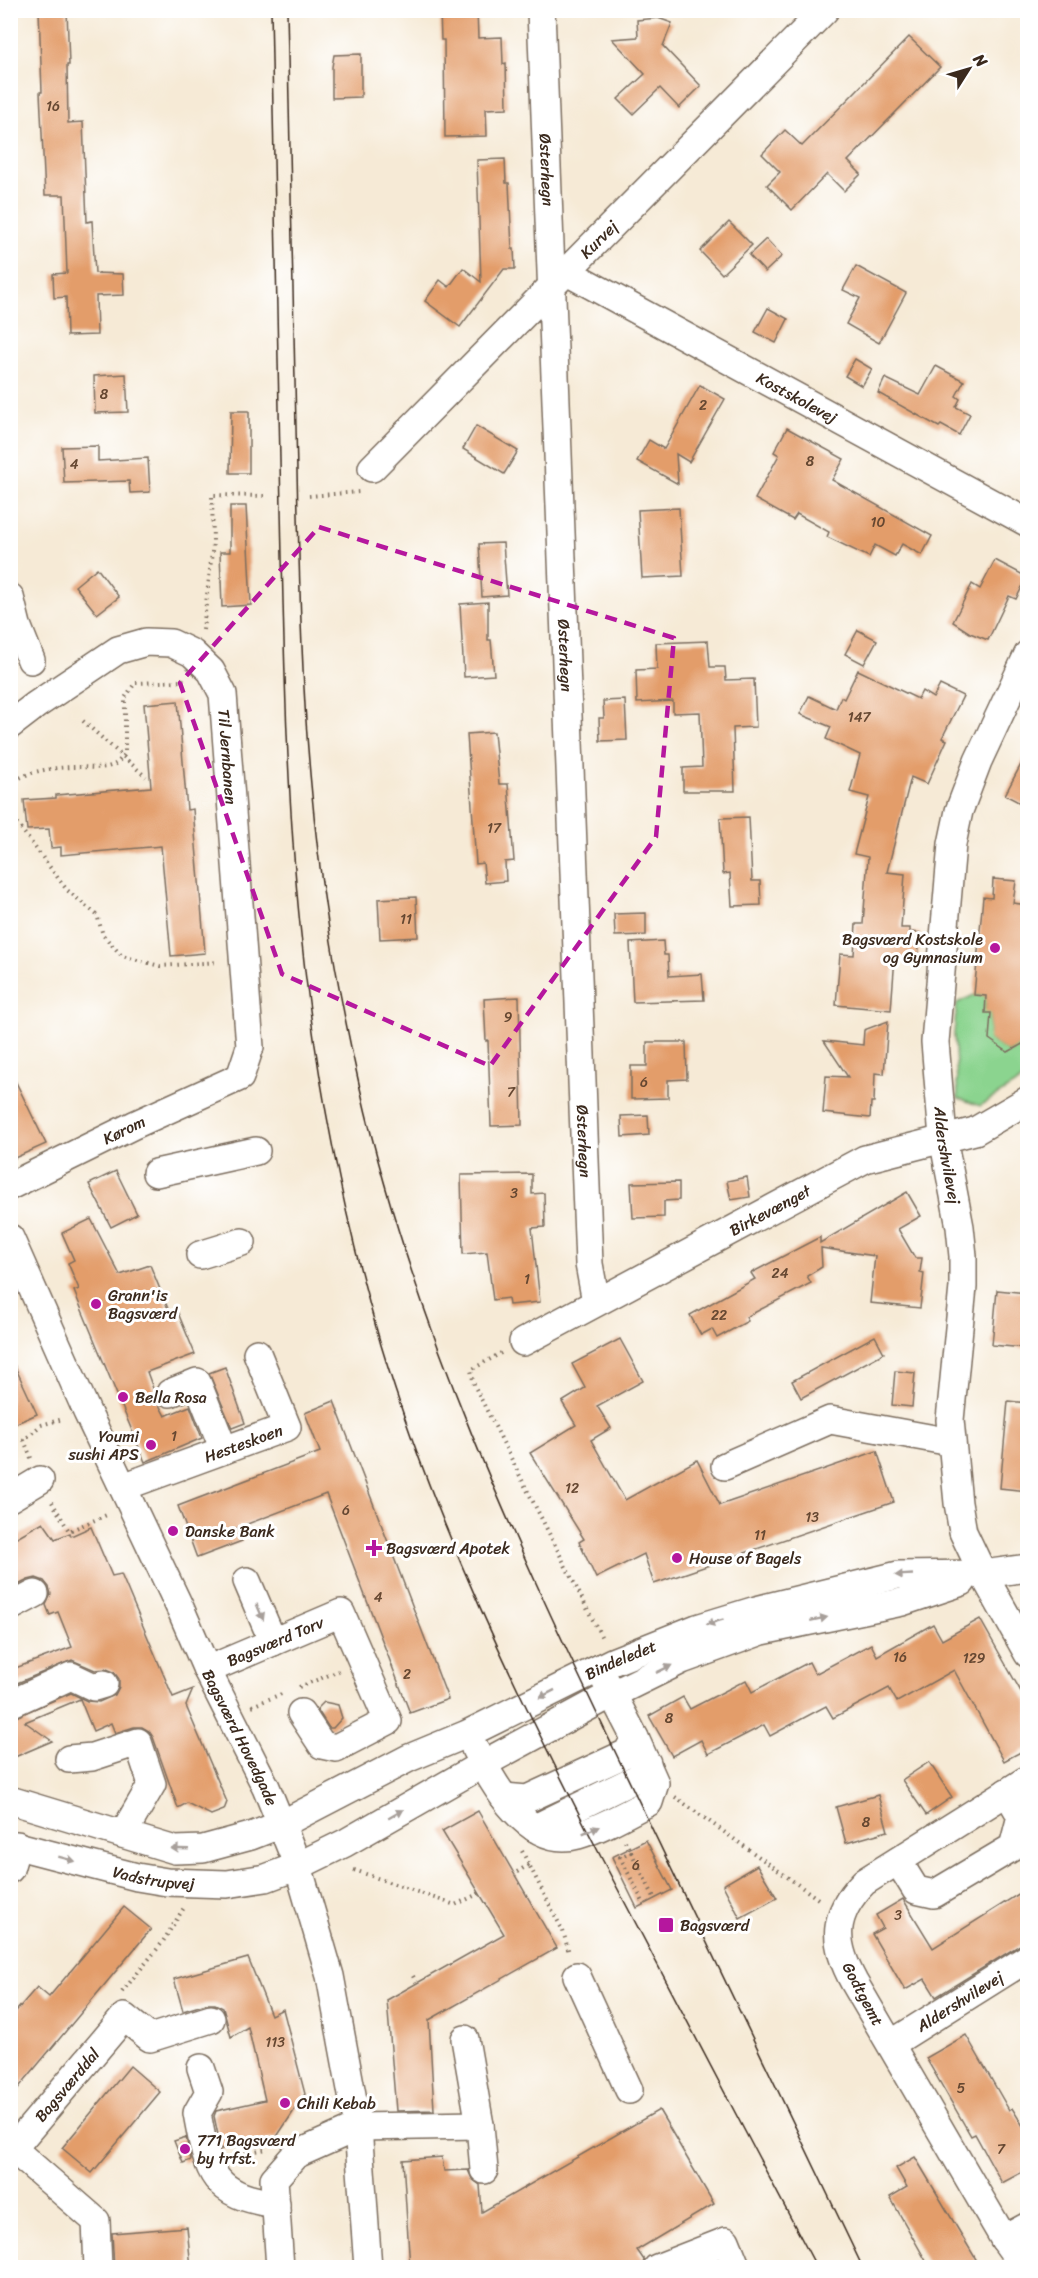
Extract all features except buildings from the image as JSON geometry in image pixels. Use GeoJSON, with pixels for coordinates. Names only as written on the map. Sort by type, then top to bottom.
{"type":"FeatureCollection","features":[{"type":"Feature","properties":{"kind":"street","name":"Østerhegn"},"geometry":{"type":"LineString","coordinates":[[541,10],[560,279],[589,1254],[596,1302]]}},
{"type":"Feature","properties":{"kind":"street","name":"Kurvej"},"geometry":{"type":"LineString","coordinates":[[372,468],[825,10]]}},
{"type":"Feature","properties":{"kind":"street","name":"Kostskolevej"},"geometry":{"type":"LineString","coordinates":[[560,279],[1028,523]]}},
{"type":"Feature","properties":{"kind":"street"},"geometry":{"type":"LineString","coordinates":[[10,597],[17,625],[31,660]]}},
{"type":"Feature","properties":{"kind":"street","name":"Til Jernbanen"},"geometry":{"type":"LineString","coordinates":[[10,725],[118,650],[146,642],[171,643],[192,653],[212,671],[223,694],[250,1047],[240,1077]]}},
{"type":"Feature","properties":{"kind":"street","name":"Aldershvilevej"},"geometry":{"type":"LineString","coordinates":[[1028,654],[978,761],[959,811],[952,844],[934,1042],[943,1138],[960,1227],[963,1256],[963,1287],[950,1420],[956,1493],[963,1532],[983,1575],[1028,1654]]}},
{"type":"Feature","properties":{"kind":"street","name":"Kørom"},"geometry":{"type":"LineString","coordinates":[[10,1186],[134,1125],[240,1077]]}},
{"type":"Feature","properties":{"kind":"street","name":"Birkevænget"},"geometry":{"type":"LineString","coordinates":[[523,1342],[865,1159],[975,1131],[1028,1100]]}},
{"type":"Feature","properties":{"kind":"street"},"geometry":{"type":"LineString","coordinates":[[156,1173],[256,1151]]}},
{"type":"Feature","properties":{"kind":"street","name":"Bagsværd Hovedgade"},"geometry":{"type":"LineString","coordinates":[[10,1238],[87,1412],[207,1670],[266,1787],[298,1866],[330,1976],[358,2127],[368,2268]]}},
{"type":"Feature","properties":{"kind":"street"},"geometry":{"type":"LineString","coordinates":[[200,1255],[242,1242]]}},
{"type":"Feature","properties":{"kind":"street","name":"Hesteskoen"},"geometry":{"type":"LineString","coordinates":[[123,1487],[287,1427],[257,1353]]}},
{"type":"Feature","properties":{"kind":"street"},"geometry":{"type":"LineString","coordinates":[[170,1393],[197,1382],[224,1450]]}},
{"type":"Feature","properties":{"kind":"street"},"geometry":{"type":"LineString","coordinates":[[724,1466],[830,1420],[951,1442]]}},
{"type":"Feature","properties":{"kind":"street"},"geometry":{"type":"LineString","coordinates":[[10,1498],[40,1480]]}},
{"type":"Feature","properties":{"kind":"street","name":"Bindeledet"},"geometry":{"type":"LineString","coordinates":[[282,1824],[409,1758],[467,1734],[606,1665],[697,1628],[746,1613],[898,1575],[983,1575],[1028,1568]]}},
{"type":"Feature","properties":{"kind":"street","name":"Bindeledet"},"geometry":{"type":"LineString","coordinates":[[298,1866],[345,1843],[483,1764],[682,1660],[762,1631],[902,1602],[983,1575]]}},
{"type":"Feature","properties":{"kind":"street"},"geometry":{"type":"LineString","coordinates":[[247,1581],[273,1642]]}},
{"type":"Feature","properties":{"kind":"street"},"geometry":{"type":"LineString","coordinates":[[10,1607],[35,1594]]}},
{"type":"Feature","properties":{"kind":"street","name":"Bagsværd Torv"},"geometry":{"type":"LineString","coordinates":[[207,1670],[341,1613],[388,1721],[336,1748],[322,1745],[301,1713]]}},
{"type":"Feature","properties":{"kind":"street"},"geometry":{"type":"LineString","coordinates":[[467,1734],[504,1797],[519,1815],[527,1837],[577,1835],[615,1820],[649,1802],[651,1773],[612,1695],[606,1665]]}},
{"type":"Feature","properties":{"kind":"street"},"geometry":{"type":"LineString","coordinates":[[10,1704],[71,1676],[94,1687],[104,1684]]}},
{"type":"Feature","properties":{"kind":"street"},"geometry":{"type":"LineString","coordinates":[[504,1797],[527,1798],[627,1753],[635,1738]]}},
{"type":"Feature","properties":{"kind":"street"},"geometry":{"type":"LineString","coordinates":[[69,1758],[92,1757],[138,1742],[152,1784],[123,1834]]}},
{"type":"Feature","properties":{"kind":"street"},"geometry":{"type":"LineString","coordinates":[[898,1861],[916,1890],[934,1894],[1013,1847],[1021,1816],[1017,1785]]}},
{"type":"Feature","properties":{"kind":"street","name":"Godtgemt"},"geometry":{"type":"LineString","coordinates":[[1017,1785],[864,1882],[849,1897],[841,1915],[838,1942],[847,1968],[1004,2239],[1025,2268]]}},
{"type":"Feature","properties":{"kind":"street","name":"Vadstrupvej"},"geometry":{"type":"LineString","coordinates":[[10,1800],[175,1850],[203,1849],[251,1836],[282,1824]]}},
{"type":"Feature","properties":{"kind":"street","name":"Vadstrupvej"},"geometry":{"type":"LineString","coordinates":[[13,1853],[137,1877],[198,1885],[252,1882],[298,1866]]}},
{"type":"Feature","properties":{"kind":"street","name":"Aldershvilevej"},"geometry":{"type":"LineString","coordinates":[[891,2044],[1028,1958]]}},
{"type":"Feature","properties":{"kind":"street"},"geometry":{"type":"LineString","coordinates":[[577,1976],[629,2090]]}},
{"type":"Feature","properties":{"kind":"street"},"geometry":{"type":"LineString","coordinates":[[124,2017],[150,2038],[211,2019]]}},
{"type":"Feature","properties":{"kind":"street","name":"Bagsværddal"},"geometry":{"type":"LineString","coordinates":[[12,2151],[124,2017]]}},
{"type":"Feature","properties":{"kind":"street"},"geometry":{"type":"LineString","coordinates":[[465,2039],[480,2125],[484,2170]]}},
{"type":"Feature","properties":{"kind":"street"},"geometry":{"type":"LineString","coordinates":[[201,2068],[209,2092],[196,2113],[206,2160],[222,2187],[251,2201],[276,2205]]}},
{"type":"Feature","properties":{"kind":"street"},"geometry":{"type":"LineString","coordinates":[[279,2268],[274,2179],[295,2155],[358,2127],[480,2125]]}},
{"type":"Feature","properties":{"kind":"street"},"geometry":{"type":"LineString","coordinates":[[12,2151],[96,2221],[98,2268]]}},
{"type":"Feature","properties":{"kind":"street"},"geometry":{"type":"LineString","coordinates":[[1004,2239],[1028,2226]]}},
{"type":"Feature","properties":{"kind":"street"},"geometry":{"type":"LineString","coordinates":[[657,2267],[726,2241],[737,2268]]}},
{"type":"Feature","properties":{"kind":"path"},"geometry":{"type":"LineString","coordinates":[[309,496],[359,492],[372,468]]}},
{"type":"Feature","properties":{"kind":"path"},"geometry":{"type":"LineString","coordinates":[[10,784],[36,771],[73,767],[102,768],[116,764],[123,757],[126,736],[125,698],[135,683],[182,681],[202,634],[213,543],[212,495],[265,495]]}},
{"type":"Feature","properties":{"kind":"path"},"geometry":{"type":"LineString","coordinates":[[83,722],[146,777]]}},
{"type":"Feature","properties":{"kind":"path"},"geometry":{"type":"LineString","coordinates":[[10,814],[67,890],[97,915],[103,935],[122,956],[160,966],[243,961]]}},
{"type":"Feature","properties":{"kind":"path"},"geometry":{"type":"LineString","coordinates":[[523,1342],[471,1370],[474,1385],[594,1619],[606,1665]]}},
{"type":"Feature","properties":{"kind":"path"},"geometry":{"type":"LineString","coordinates":[[651,1773],[841,1915]]}},
{"type":"Feature","properties":{"kind":"path"},"geometry":{"type":"LineString","coordinates":[[527,1837],[530,1864],[562,1931],[577,1976]]}},
{"type":"Feature","properties":{"kind":"path"},"geometry":{"type":"LineString","coordinates":[[631,1852],[655,1899]]}},
{"type":"Feature","properties":{"kind":"path"},"geometry":{"type":"LineString","coordinates":[[623,1863],[644,1904]]}},
{"type":"Feature","properties":{"kind":"path"},"geometry":{"type":"LineString","coordinates":[[517,1872],[530,1864]]}},
{"type":"Feature","properties":{"kind":"path"},"geometry":{"type":"LineString","coordinates":[[354,1870],[455,1905],[480,1893]]}},
{"type":"Feature","properties":{"kind":"path"},"geometry":{"type":"LineString","coordinates":[[124,2017],[122,1993],[162,1943],[198,1885]]}},
{"type":"Feature","properties":{"kind":"path"},"geometry":{"type":"LineString","coordinates":[[413,1976],[416,1982]]}},
{"type":"Feature","properties":{"kind":"path"},"geometry":{"type":"LineString","coordinates":[[206,2160],[289,2145],[303,2151]]}},
{"type":"Feature","properties":{"kind":"highlighted area"},"geometry":{"type":"Polygon","coordinates":[[[319,527],[674,638],[656,837],[490,1066],[282,974],[180,683],[319,527]]]}},
{"type":"Feature","properties":{"kind":"green space"},"geometry":{"type":"Polygon","coordinates":[[[974,995],[986,996],[985,1012],[991,1013],[989,1039],[1008,1052],[1027,1041],[1027,1077],[980,1106],[958,1098],[954,1034],[957,1003],[974,995]]]}},
{"type":"Feature","properties":{"kind":"tram line"},"geometry":{"type":"LineString","coordinates":[[271,10],[283,614],[286,718],[295,873],[306,978],[321,1084],[353,1242],[402,1412],[479,1606],[538,1732],[601,1857],[817,2268]]}},
{"type":"Feature","properties":{"kind":"tram line"},"geometry":{"type":"LineString","coordinates":[[287,10],[299,565],[308,749],[320,869],[331,943],[352,1052],[382,1176],[439,1349],[471,1433],[507,1517],[582,1682],[863,2268]]}},
{"type":"Feature","properties":{"kind":"place","name":"Bagsværd Kostskole og Gymnasium"},"geometry":{"type":"Point","coordinates":[995,948]}},
{"type":"Feature","properties":{"kind":"place","name":"Grann'is Bagsværd"},"geometry":{"type":"Point","coordinates":[96,1304]}},
{"type":"Feature","properties":{"kind":"place","name":"Bella Rosa"},"geometry":{"type":"Point","coordinates":[123,1397]}},
{"type":"Feature","properties":{"kind":"place","name":"Youmi sushi APS"},"geometry":{"type":"Point","coordinates":[151,1445]}},
{"type":"Feature","properties":{"kind":"place","name":"Danske Bank"},"geometry":{"type":"Point","coordinates":[173,1531]}},
{"type":"Feature","properties":{"kind":"place","name":"Bagsværd Apotek"},"geometry":{"type":"Point","coordinates":[374,1548]}},
{"type":"Feature","properties":{"kind":"place","name":"House of Bagels"},"geometry":{"type":"Point","coordinates":[677,1558]}},
{"type":"Feature","properties":{"kind":"place","name":"Bagsværd"},"geometry":{"type":"Point","coordinates":[666,1925]}},
{"type":"Feature","properties":{"kind":"place","name":"Chili Kebab"},"geometry":{"type":"Point","coordinates":[285,2103]}},
{"type":"Feature","properties":{"kind":"place","name":"771 Bagsværd by trfst."},"geometry":{"type":"Point","coordinates":[185,2149]}}]}
